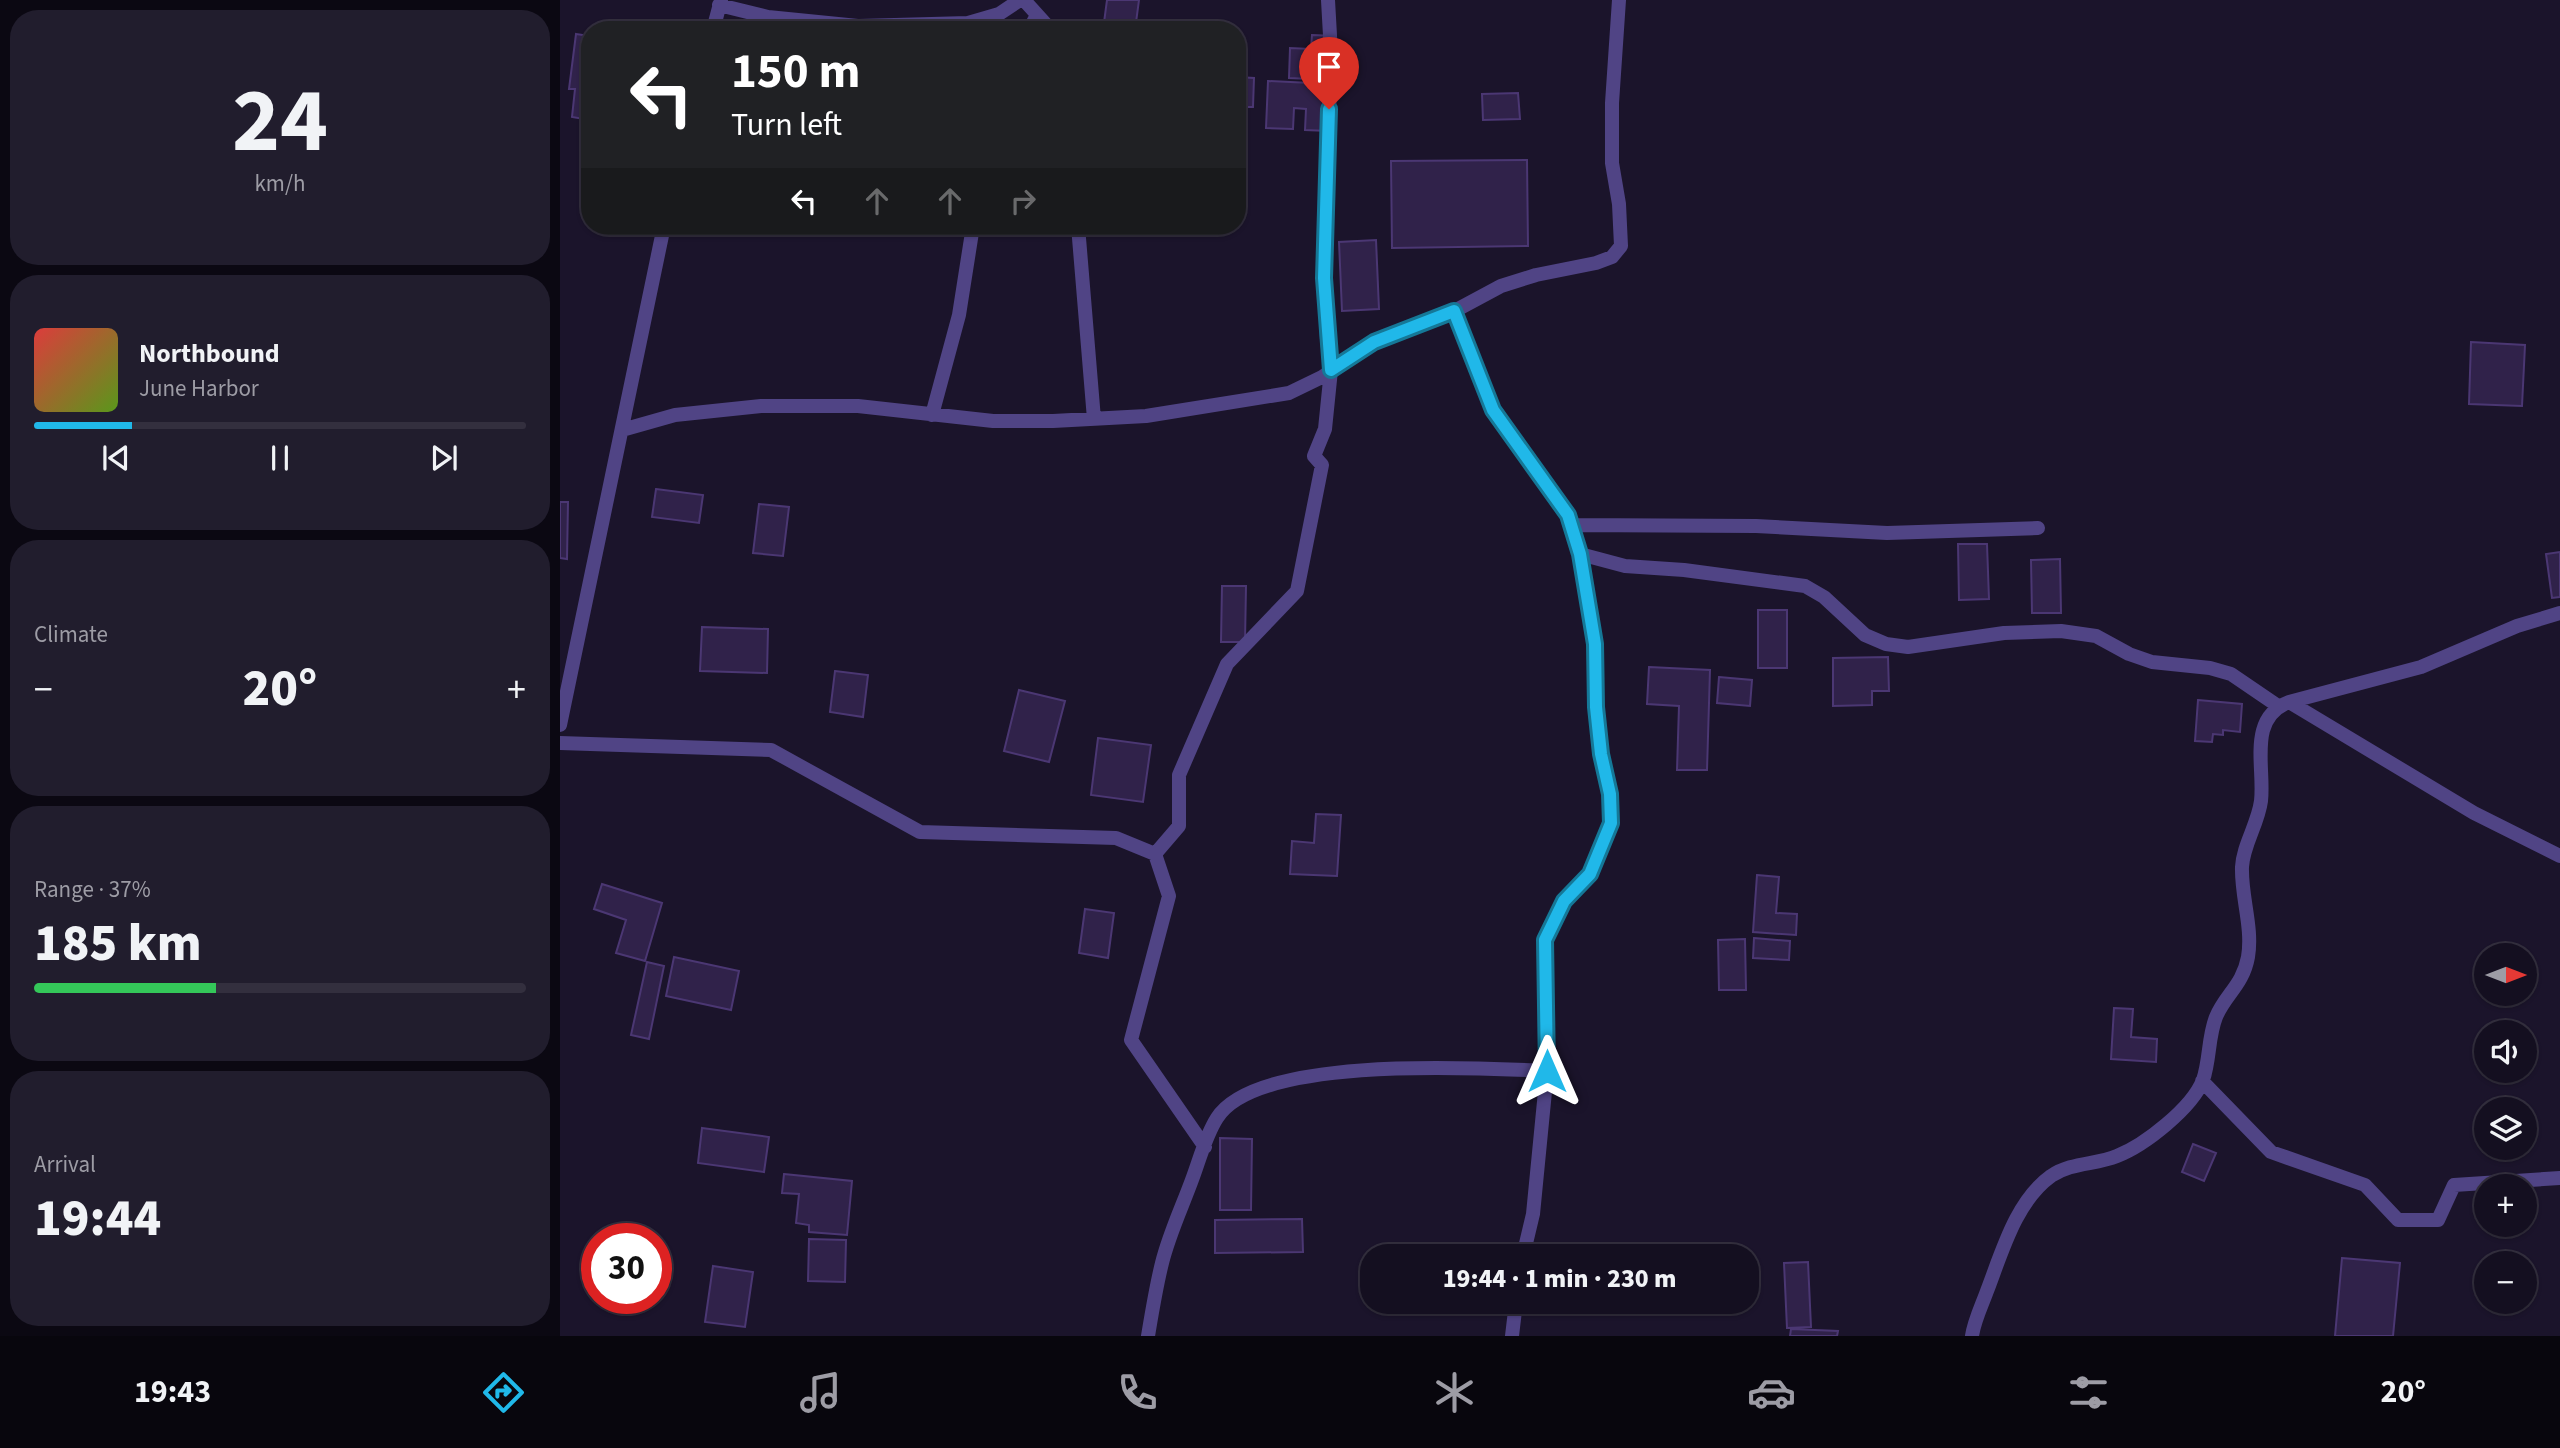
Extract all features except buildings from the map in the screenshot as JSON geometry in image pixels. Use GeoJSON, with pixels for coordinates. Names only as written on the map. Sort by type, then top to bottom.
{"type":"FeatureCollection","features":[{"type":"Feature","properties":{"kind":"street"},"geometry":{"type":"LineString","coordinates":[[975,21],[999,14],[1022,0],[1043,21]]}},
{"type":"Feature","properties":{"kind":"street"},"geometry":{"type":"LineString","coordinates":[[1155,854],[1179,826],[1179,775],[1227,664],[1297,591],[1322,465],[1314,456],[1325,429],[1331,370],[1324,278],[1330,86],[1328,0]]}},
{"type":"Feature","properties":{"kind":"street"},"geometry":{"type":"LineString","coordinates":[[622,430],[675,415],[761,406],[858,406],[993,421],[1094,419],[1159,414],[1289,394],[1374,342],[1454,311],[1501,286],[1612,257],[1621,246],[1619,204],[1612,163],[1612,103],[1619,0]]}},
{"type":"Feature","properties":{"kind":"street"},"geometry":{"type":"LineString","coordinates":[[715,21],[720,3],[768,18],[802,21]]}},
{"type":"Feature","properties":{"kind":"street"},"geometry":{"type":"LineString","coordinates":[[1034,21],[1037,15]]}},
{"type":"Feature","properties":{"kind":"street"},"geometry":{"type":"LineString","coordinates":[[560,725],[566,675],[622,430],[662,235]]}},
{"type":"Feature","properties":{"kind":"street"},"geometry":{"type":"LineString","coordinates":[[932,415],[958,315],[971,235]]}},
{"type":"Feature","properties":{"kind":"street"},"geometry":{"type":"LineString","coordinates":[[1079,235],[1094,419]]}},
{"type":"Feature","properties":{"kind":"street"},"geometry":{"type":"LineString","coordinates":[[1454,311],[1493,410],[1568,515],[1580,554],[1595,644],[1596,707],[1601,754],[1610,794],[1611,823],[1590,874],[1564,901],[1545,940],[1547,1071],[1533,1214],[1526,1244]]}},
{"type":"Feature","properties":{"kind":"street"},"geometry":{"type":"LineString","coordinates":[[1571,525],[1756,526],[1887,533],[2038,528]]}},
{"type":"Feature","properties":{"kind":"street"},"geometry":{"type":"LineString","coordinates":[[1580,554],[1625,566],[1684,570],[1805,586],[1824,597],[1865,635],[1886,644],[1908,647],[2004,633],[2061,631],[2096,636],[2129,654],[2152,662],[2210,668],[2231,674],[2474,813],[2560,856]]}},
{"type":"Feature","properties":{"kind":"street"},"geometry":{"type":"LineString","coordinates":[[1972,1336],[2009,1233],[2030,1198],[2051,1176],[2080,1163],[2115,1157],[2143,1143],[2190,1102],[2202,1081],[2216,1017],[2242,979],[2248,956],[2248,921],[2242,865],[2261,800],[2261,736],[2270,715],[2283,704],[2421,667],[2517,625],[2560,613]]}},
{"type":"Feature","properties":{"kind":"street"},"geometry":{"type":"LineString","coordinates":[[560,743],[771,750],[920,832],[1116,838],[1155,854]]}},
{"type":"Feature","properties":{"kind":"street"},"geometry":{"type":"LineString","coordinates":[[1155,854],[1168,895],[1131,1040],[1205,1147]]}},
{"type":"Feature","properties":{"kind":"street"},"geometry":{"type":"LineString","coordinates":[[1148,1336],[1163,1261],[1217,1117],[1235,1099],[1257,1088],[1304,1077],[1395,1069],[1547,1071]]}},
{"type":"Feature","properties":{"kind":"street"},"geometry":{"type":"LineString","coordinates":[[2202,1081],[2271,1152],[2365,1185],[2398,1220],[2438,1220],[2454,1185],[2560,1178]]}},
{"type":"Feature","properties":{"kind":"street"},"geometry":{"type":"LineString","coordinates":[[1512,1336],[1515,1314]]}},
{"type":"Feature","properties":{"kind":"route"},"geometry":{"type":"LineString","coordinates":[[1329,109],[1324,278],[1331,370],[1374,342],[1454,311],[1493,410],[1568,515],[1580,554],[1595,644],[1596,707],[1601,754],[1610,794],[1611,823],[1590,874],[1564,901],[1545,940],[1547,1071]]}}]}
